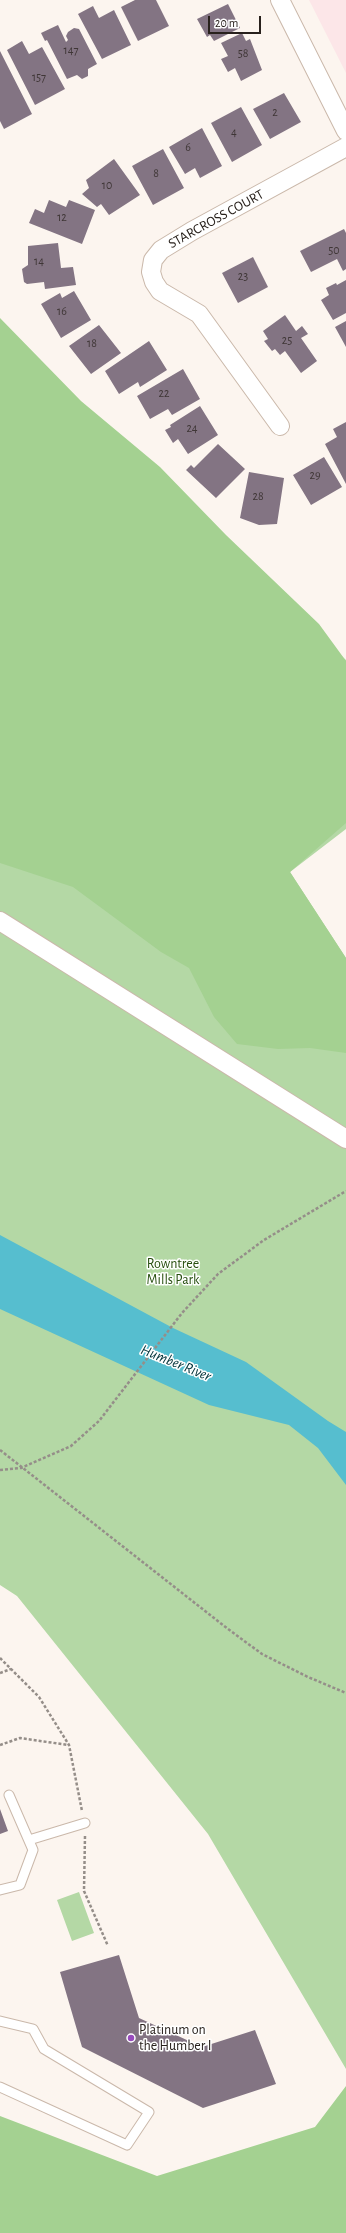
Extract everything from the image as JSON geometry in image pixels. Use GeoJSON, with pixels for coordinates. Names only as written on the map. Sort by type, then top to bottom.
{"type":"FeatureCollection","features":[{"type":"Feature","properties":{"kind":"street"},"geometry":{"type":"LineString","coordinates":[[280,0],[346,131]]}},
{"type":"Feature","properties":{"kind":"street","name":"STARCROSS COURT"},"geometry":{"type":"LineString","coordinates":[[280,426],[199,314],[160,291],[154,282],[151,272],[153,260],[162,250],[192,231],[346,147]]}},
{"type":"Feature","properties":{"kind":"street"},"geometry":{"type":"LineString","coordinates":[[0,921],[346,1139]]}},
{"type":"Feature","properties":{"kind":"lane"},"geometry":{"type":"LineString","coordinates":[[0,1890],[20,1885],[34,1850],[10,1795]]}},
{"type":"Feature","properties":{"kind":"lane"},"geometry":{"type":"LineString","coordinates":[[29,1840],[85,1823]]}},
{"type":"Feature","properties":{"kind":"lane"},"geometry":{"type":"LineString","coordinates":[[0,2021],[33,2029],[44,2049],[149,2112],[127,2145],[0,2087]]}},
{"type":"Feature","properties":{"kind":"path"},"geometry":{"type":"LineString","coordinates":[[0,1470],[21,1468],[71,1446],[99,1422],[182,1313],[218,1274],[238,1257],[346,1191]]}},
{"type":"Feature","properties":{"kind":"path"},"geometry":{"type":"LineString","coordinates":[[0,1450],[21,1468],[262,1654],[308,1678],[346,1693]]}},
{"type":"Feature","properties":{"kind":"path"},"geometry":{"type":"LineString","coordinates":[[0,1658],[39,1696],[69,1745],[85,1823],[84,1891],[108,1946]]}},
{"type":"Feature","properties":{"kind":"path"},"geometry":{"type":"LineString","coordinates":[[0,1672],[10,1669]]}},
{"type":"Feature","properties":{"kind":"path"},"geometry":{"type":"LineString","coordinates":[[0,1745],[20,1738],[69,1745]]}},
{"type":"Feature","properties":{"kind":"shaded area"},"geometry":{"type":"Polygon","coordinates":[[[309,0],[346,0],[346,73],[309,0]]]}},
{"type":"Feature","properties":{"kind":"green space"},"geometry":{"type":"Polygon","coordinates":[[[0,318],[81,401],[160,467],[226,535],[319,624],[346,661],[346,823],[290,872],[346,958],[346,1053],[310,1048],[278,1049],[237,1044],[214,1017],[189,968],[161,952],[73,887],[0,863],[0,318]]]}},
{"type":"Feature","properties":{"kind":"green space","name":"Rowntree Mills Park"},"geometry":{"type":"Polygon","coordinates":[[[0,346],[346,660],[346,829],[290,872],[346,958],[346,2069],[208,1834],[17,1596],[0,1585],[0,346]]]}},
{"type":"Feature","properties":{"kind":"green space"},"geometry":{"type":"Polygon","coordinates":[[[79,1892],[94,1933],[72,1941],[57,1900],[79,1892]]]}},
{"type":"Feature","properties":{"kind":"green space"},"geometry":{"type":"Polygon","coordinates":[[[346,2086],[346,2233],[0,2233],[0,2116],[157,2176],[315,2127],[346,2086]]]}},
{"type":"Feature","properties":{"kind":"water","name":"Humber River"},"geometry":{"type":"Polygon","coordinates":[[[0,1235],[173,1328],[246,1362],[328,1421],[346,1432],[346,1485],[318,1448],[289,1425],[209,1405],[0,1309],[0,1235]]]}},
{"type":"Feature","properties":{"kind":"building"},"geometry":{"type":"Polygon","coordinates":[[[135,0],[156,0],[169,26],[138,41],[121,7],[135,0]]]}},
{"type":"Feature","properties":{"kind":"building"},"geometry":{"type":"Polygon","coordinates":[[[228,4],[240,28],[214,41],[210,35],[207,37],[197,19],[228,4]]]}},
{"type":"Feature","properties":{"kind":"building"},"geometry":{"type":"Polygon","coordinates":[[[93,6],[99,18],[114,10],[131,45],[102,59],[78,14],[93,6]]]}},
{"type":"Feature","properties":{"kind":"building"},"geometry":{"type":"Polygon","coordinates":[[[58,25],[66,42],[68,40],[66,36],[68,32],[74,28],[79,29],[97,64],[88,69],[88,76],[82,79],[77,75],[67,79],[47,40],[45,41],[41,33],[58,25]]]}},
{"type":"Feature","properties":{"kind":"building"},"geometry":{"type":"Polygon","coordinates":[[[242,33],[246,41],[250,39],[262,70],[241,81],[235,68],[228,72],[221,59],[228,56],[221,43],[242,33]]]}},
{"type":"Feature","properties":{"kind":"building"},"geometry":{"type":"Polygon","coordinates":[[[22,41],[29,54],[42,47],[65,89],[35,105],[7,50],[22,41]]]}},
{"type":"Feature","properties":{"kind":"building"},"geometry":{"type":"Polygon","coordinates":[[[0,51],[32,114],[4,129],[0,121],[0,51]]]}},
{"type":"Feature","properties":{"kind":"building"},"geometry":{"type":"Polygon","coordinates":[[[284,93],[301,122],[270,139],[253,109],[284,93]]]}},
{"type":"Feature","properties":{"kind":"building"},"geometry":{"type":"Polygon","coordinates":[[[241,107],[262,145],[232,162],[211,123],[241,107]]]}},
{"type":"Feature","properties":{"kind":"building"},"geometry":{"type":"Polygon","coordinates":[[[202,128],[222,166],[200,178],[195,168],[185,174],[169,147],[202,128]]]}},
{"type":"Feature","properties":{"kind":"building"},"geometry":{"type":"Polygon","coordinates":[[[163,149],[184,188],[153,205],[132,166],[163,149]]]}},
{"type":"Feature","properties":{"kind":"building"},"geometry":{"type":"Polygon","coordinates":[[[114,159],[140,195],[109,215],[101,204],[97,207],[82,194],[89,188],[86,180],[114,159]]]}},
{"type":"Feature","properties":{"kind":"building"},"geometry":{"type":"Polygon","coordinates":[[[49,200],[66,207],[69,200],[95,210],[82,244],[29,223],[35,209],[44,213],[49,200]]]}},
{"type":"Feature","properties":{"kind":"building"},"geometry":{"type":"Polygon","coordinates":[[[344,229],[346,233],[346,269],[343,271],[337,259],[311,272],[300,251],[344,229]]]}},
{"type":"Feature","properties":{"kind":"building"},"geometry":{"type":"Polygon","coordinates":[[[58,243],[61,268],[73,267],[76,285],[45,289],[44,282],[27,284],[24,282],[22,269],[28,265],[28,246],[58,243]]]}},
{"type":"Feature","properties":{"kind":"building"},"geometry":{"type":"Polygon","coordinates":[[[253,257],[268,287],[238,303],[222,273],[253,257]]]}},
{"type":"Feature","properties":{"kind":"building"},"geometry":{"type":"Polygon","coordinates":[[[346,280],[346,313],[333,320],[321,300],[329,295],[326,288],[336,283],[337,285],[346,280]]]}},
{"type":"Feature","properties":{"kind":"building"},"geometry":{"type":"Polygon","coordinates":[[[74,291],[91,320],[61,338],[41,304],[60,293],[62,298],[74,291]]]}},
{"type":"Feature","properties":{"kind":"building"},"geometry":{"type":"Polygon","coordinates":[[[285,315],[296,331],[302,326],[308,334],[301,338],[317,361],[301,373],[285,351],[280,355],[275,349],[272,351],[264,341],[268,339],[263,331],[285,315]]]}},
{"type":"Feature","properties":{"kind":"building"},"geometry":{"type":"Polygon","coordinates":[[[346,321],[346,347],[335,327],[346,321]]]}},
{"type":"Feature","properties":{"kind":"building"},"geometry":{"type":"Polygon","coordinates":[[[99,325],[121,353],[91,374],[69,346],[99,325]]]}},
{"type":"Feature","properties":{"kind":"building"},"geometry":{"type":"Polygon","coordinates":[[[149,341],[167,370],[140,387],[138,382],[119,394],[105,371],[149,341]]]}},
{"type":"Feature","properties":{"kind":"building"},"geometry":{"type":"Polygon","coordinates":[[[183,369],[200,399],[172,415],[168,409],[150,419],[137,396],[183,369]]]}},
{"type":"Feature","properties":{"kind":"building"},"geometry":{"type":"Polygon","coordinates":[[[200,406],[218,435],[188,454],[178,439],[173,443],[165,430],[171,427],[170,425],[200,406]]]}},
{"type":"Feature","properties":{"kind":"building"},"geometry":{"type":"Polygon","coordinates":[[[346,422],[346,484],[325,444],[337,437],[333,429],[346,422]]]}},
{"type":"Feature","properties":{"kind":"building"},"geometry":{"type":"Polygon","coordinates":[[[218,444],[245,469],[216,498],[186,470],[191,465],[194,468],[218,444]]]}},
{"type":"Feature","properties":{"kind":"building"},"geometry":{"type":"Polygon","coordinates":[[[324,457],[342,487],[311,505],[293,475],[324,457]]]}},
{"type":"Feature","properties":{"kind":"building"},"geometry":{"type":"Polygon","coordinates":[[[249,472],[284,478],[277,524],[259,525],[240,518],[249,472]]]}},
{"type":"Feature","properties":{"kind":"building"},"geometry":{"type":"Polygon","coordinates":[[[0,1809],[8,1831],[0,1834],[0,1809]]]}},
{"type":"Feature","properties":{"kind":"building","name":"Platinum on the Humber I"},"geometry":{"type":"Polygon","coordinates":[[[119,1955],[139,2018],[202,2047],[255,2030],[276,2084],[203,2108],[82,2047],[60,1972],[119,1955]]]}},
{"type":"Feature","properties":{"kind":"place","name":"Platinum on the Humber I"},"geometry":{"type":"Point","coordinates":[131,2038]}}]}
